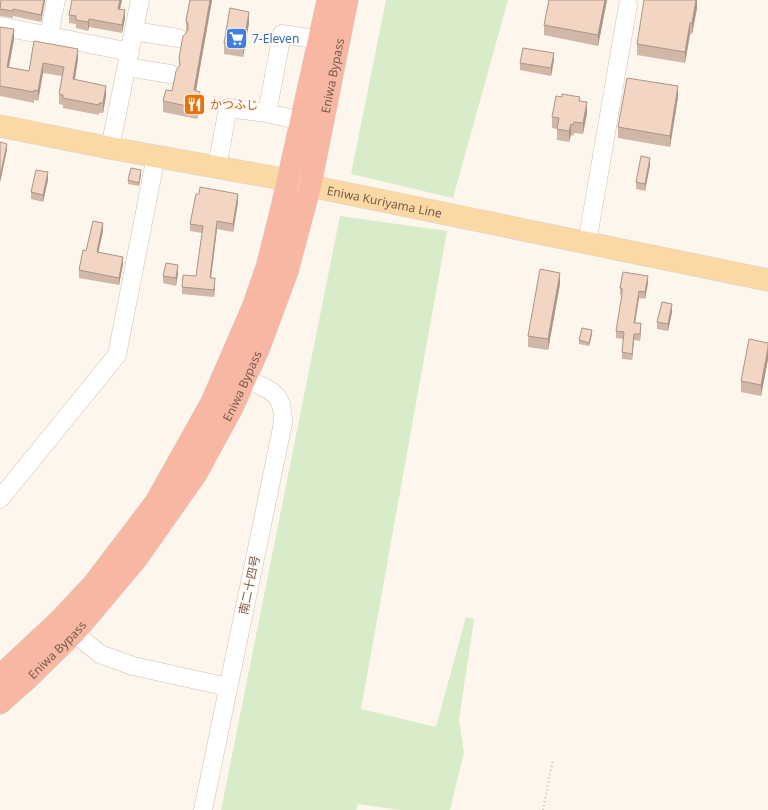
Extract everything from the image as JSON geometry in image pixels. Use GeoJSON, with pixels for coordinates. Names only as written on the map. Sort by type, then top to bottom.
{"type":"FeatureCollection","features":[{"type":"Feature","properties":{"kind":"highway","name":"Eniwa Bypass"},"geometry":{"type":"LineString","coordinates":[[0,676],[58,622],[93,586],[156,502],[211,404],[267,267],[302,121],[328,0]]}},
{"type":"Feature","properties":{"kind":"highway","name":"Eniwa Bypass"},"geometry":{"type":"LineString","coordinates":[[0,703],[74,633],[138,558],[196,474],[232,408],[246,378],[287,272],[310,186],[347,0]]}},
{"type":"Feature","properties":{"kind":"main road","name":"Eniwa Kuriyama Line"},"geometry":{"type":"LineString","coordinates":[[0,126],[110,148],[288,180],[310,186],[768,280]]}},
{"type":"Feature","properties":{"kind":"street"},"geometry":{"type":"LineString","coordinates":[[49,35],[56,0]]}},
{"type":"Feature","properties":{"kind":"street"},"geometry":{"type":"LineString","coordinates":[[110,148],[140,0]]}},
{"type":"Feature","properties":{"kind":"street"},"geometry":{"type":"LineString","coordinates":[[587,243],[628,5]]}},
{"type":"Feature","properties":{"kind":"street"},"geometry":{"type":"LineString","coordinates":[[0,26],[49,35],[128,59],[170,74]]}},
{"type":"Feature","properties":{"kind":"street"},"geometry":{"type":"LineString","coordinates":[[134,31],[178,38]]}},
{"type":"Feature","properties":{"kind":"street"},"geometry":{"type":"LineString","coordinates":[[267,113],[282,34],[320,40]]}},
{"type":"Feature","properties":{"kind":"street"},"geometry":{"type":"LineString","coordinates":[[217,167],[228,108],[267,113],[302,121]]}},
{"type":"Feature","properties":{"kind":"street"},"geometry":{"type":"LineString","coordinates":[[0,499],[117,355],[156,156]]}},
{"type":"Feature","properties":{"kind":"street","name":"南二十四号"},"geometry":{"type":"LineString","coordinates":[[202,810],[283,423],[281,404],[276,394],[246,378]]}},
{"type":"Feature","properties":{"kind":"street"},"geometry":{"type":"LineString","coordinates":[[74,633],[100,654],[133,666],[228,687]]}},
{"type":"Feature","properties":{"kind":"path"},"geometry":{"type":"LineString","coordinates":[[543,810],[553,759]]}},
{"type":"Feature","properties":{"kind":"green space"},"geometry":{"type":"Polygon","coordinates":[[[386,0],[508,0],[453,198],[351,174],[386,0]]]}},
{"type":"Feature","properties":{"kind":"green space"},"geometry":{"type":"Polygon","coordinates":[[[340,216],[447,231],[361,709],[436,727],[466,617],[474,619],[459,719],[464,752],[450,810],[401,810],[358,804],[356,810],[221,810],[340,216]]]}},
{"type":"Feature","properties":{"kind":"building"},"geometry":{"type":"Polygon","coordinates":[[[1,0],[44,0],[41,15],[13,9],[13,11],[0,9],[1,0]]]}},
{"type":"Feature","properties":{"kind":"building"},"geometry":{"type":"Polygon","coordinates":[[[72,0],[120,0],[118,9],[125,10],[122,25],[89,19],[88,22],[76,20],[76,16],[69,15],[72,0]]]}},
{"type":"Feature","properties":{"kind":"building"},"geometry":{"type":"Polygon","coordinates":[[[190,0],[210,0],[194,90],[200,92],[197,108],[163,101],[166,90],[172,91],[176,71],[180,65],[179,58],[183,36],[188,29],[186,20],[190,0]]]}},
{"type":"Feature","properties":{"kind":"building"},"geometry":{"type":"Polygon","coordinates":[[[549,0],[605,0],[598,35],[544,25],[549,0]]]}},
{"type":"Feature","properties":{"kind":"building"},"geometry":{"type":"Polygon","coordinates":[[[644,0],[696,0],[685,52],[637,44],[644,0]]]}},
{"type":"Feature","properties":{"kind":"building","name":"7-Eleven"},"geometry":{"type":"Polygon","coordinates":[[[230,8],[249,12],[243,47],[224,43],[230,8]]]}},
{"type":"Feature","properties":{"kind":"building"},"geometry":{"type":"Polygon","coordinates":[[[0,27],[14,29],[7,67],[29,71],[34,41],[78,49],[73,79],[106,86],[103,103],[99,103],[99,105],[63,98],[63,95],[59,94],[64,67],[43,63],[38,91],[34,90],[34,92],[0,86],[0,27]]]}},
{"type":"Feature","properties":{"kind":"building"},"geometry":{"type":"Polygon","coordinates":[[[523,48],[554,53],[551,68],[520,63],[523,48]]]}},
{"type":"Feature","properties":{"kind":"building"},"geometry":{"type":"Polygon","coordinates":[[[627,78],[678,86],[670,136],[618,127],[627,78]]]}},
{"type":"Feature","properties":{"kind":"building"},"geometry":{"type":"Polygon","coordinates":[[[562,94],[580,97],[579,101],[587,102],[583,123],[574,122],[573,125],[571,124],[569,131],[557,129],[559,118],[552,117],[556,96],[562,97],[562,94]]]}},
{"type":"Feature","properties":{"kind":"building"},"geometry":{"type":"Polygon","coordinates":[[[0,142],[7,144],[0,177],[0,142]]]}},
{"type":"Feature","properties":{"kind":"building"},"geometry":{"type":"Polygon","coordinates":[[[641,156],[650,158],[645,184],[636,182],[641,156]]]}},
{"type":"Feature","properties":{"kind":"building"},"geometry":{"type":"Polygon","coordinates":[[[131,168],[141,170],[139,183],[128,180],[131,168]]]}},
{"type":"Feature","properties":{"kind":"building"},"geometry":{"type":"Polygon","coordinates":[[[36,170],[48,172],[43,195],[31,192],[36,170]]]}},
{"type":"Feature","properties":{"kind":"building"},"geometry":{"type":"Polygon","coordinates":[[[200,187],[238,194],[233,224],[217,221],[210,278],[215,278],[214,290],[182,287],[183,275],[196,276],[203,226],[190,224],[196,194],[199,194],[200,187]]]}},
{"type":"Feature","properties":{"kind":"building"},"geometry":{"type":"Polygon","coordinates":[[[93,221],[103,223],[97,252],[123,257],[119,278],[79,270],[83,250],[86,251],[93,221]]]}},
{"type":"Feature","properties":{"kind":"building"},"geometry":{"type":"Polygon","coordinates":[[[166,263],[178,265],[176,278],[163,276],[166,263]]]}},
{"type":"Feature","properties":{"kind":"building"},"geometry":{"type":"Polygon","coordinates":[[[540,269],[560,273],[548,339],[528,336],[540,269]]]}},
{"type":"Feature","properties":{"kind":"building"},"geometry":{"type":"Polygon","coordinates":[[[623,272],[648,276],[645,292],[639,291],[634,323],[641,323],[640,334],[634,334],[632,354],[622,352],[624,332],[616,331],[622,294],[622,288],[620,288],[623,272]]]}},
{"type":"Feature","properties":{"kind":"building"},"geometry":{"type":"Polygon","coordinates":[[[662,302],[672,304],[668,324],[657,322],[662,302]]]}},
{"type":"Feature","properties":{"kind":"building"},"geometry":{"type":"Polygon","coordinates":[[[582,328],[592,330],[589,343],[579,340],[582,328]]]}},
{"type":"Feature","properties":{"kind":"building"},"geometry":{"type":"Polygon","coordinates":[[[749,339],[768,343],[761,385],[741,381],[749,339]]]}},
{"type":"Feature","properties":{"kind":"place","name":"7-Eleven"},"geometry":{"type":"Point","coordinates":[236,38]}},
{"type":"Feature","properties":{"kind":"place","name":"かつふじ"},"geometry":{"type":"Point","coordinates":[195,104]}}]}
